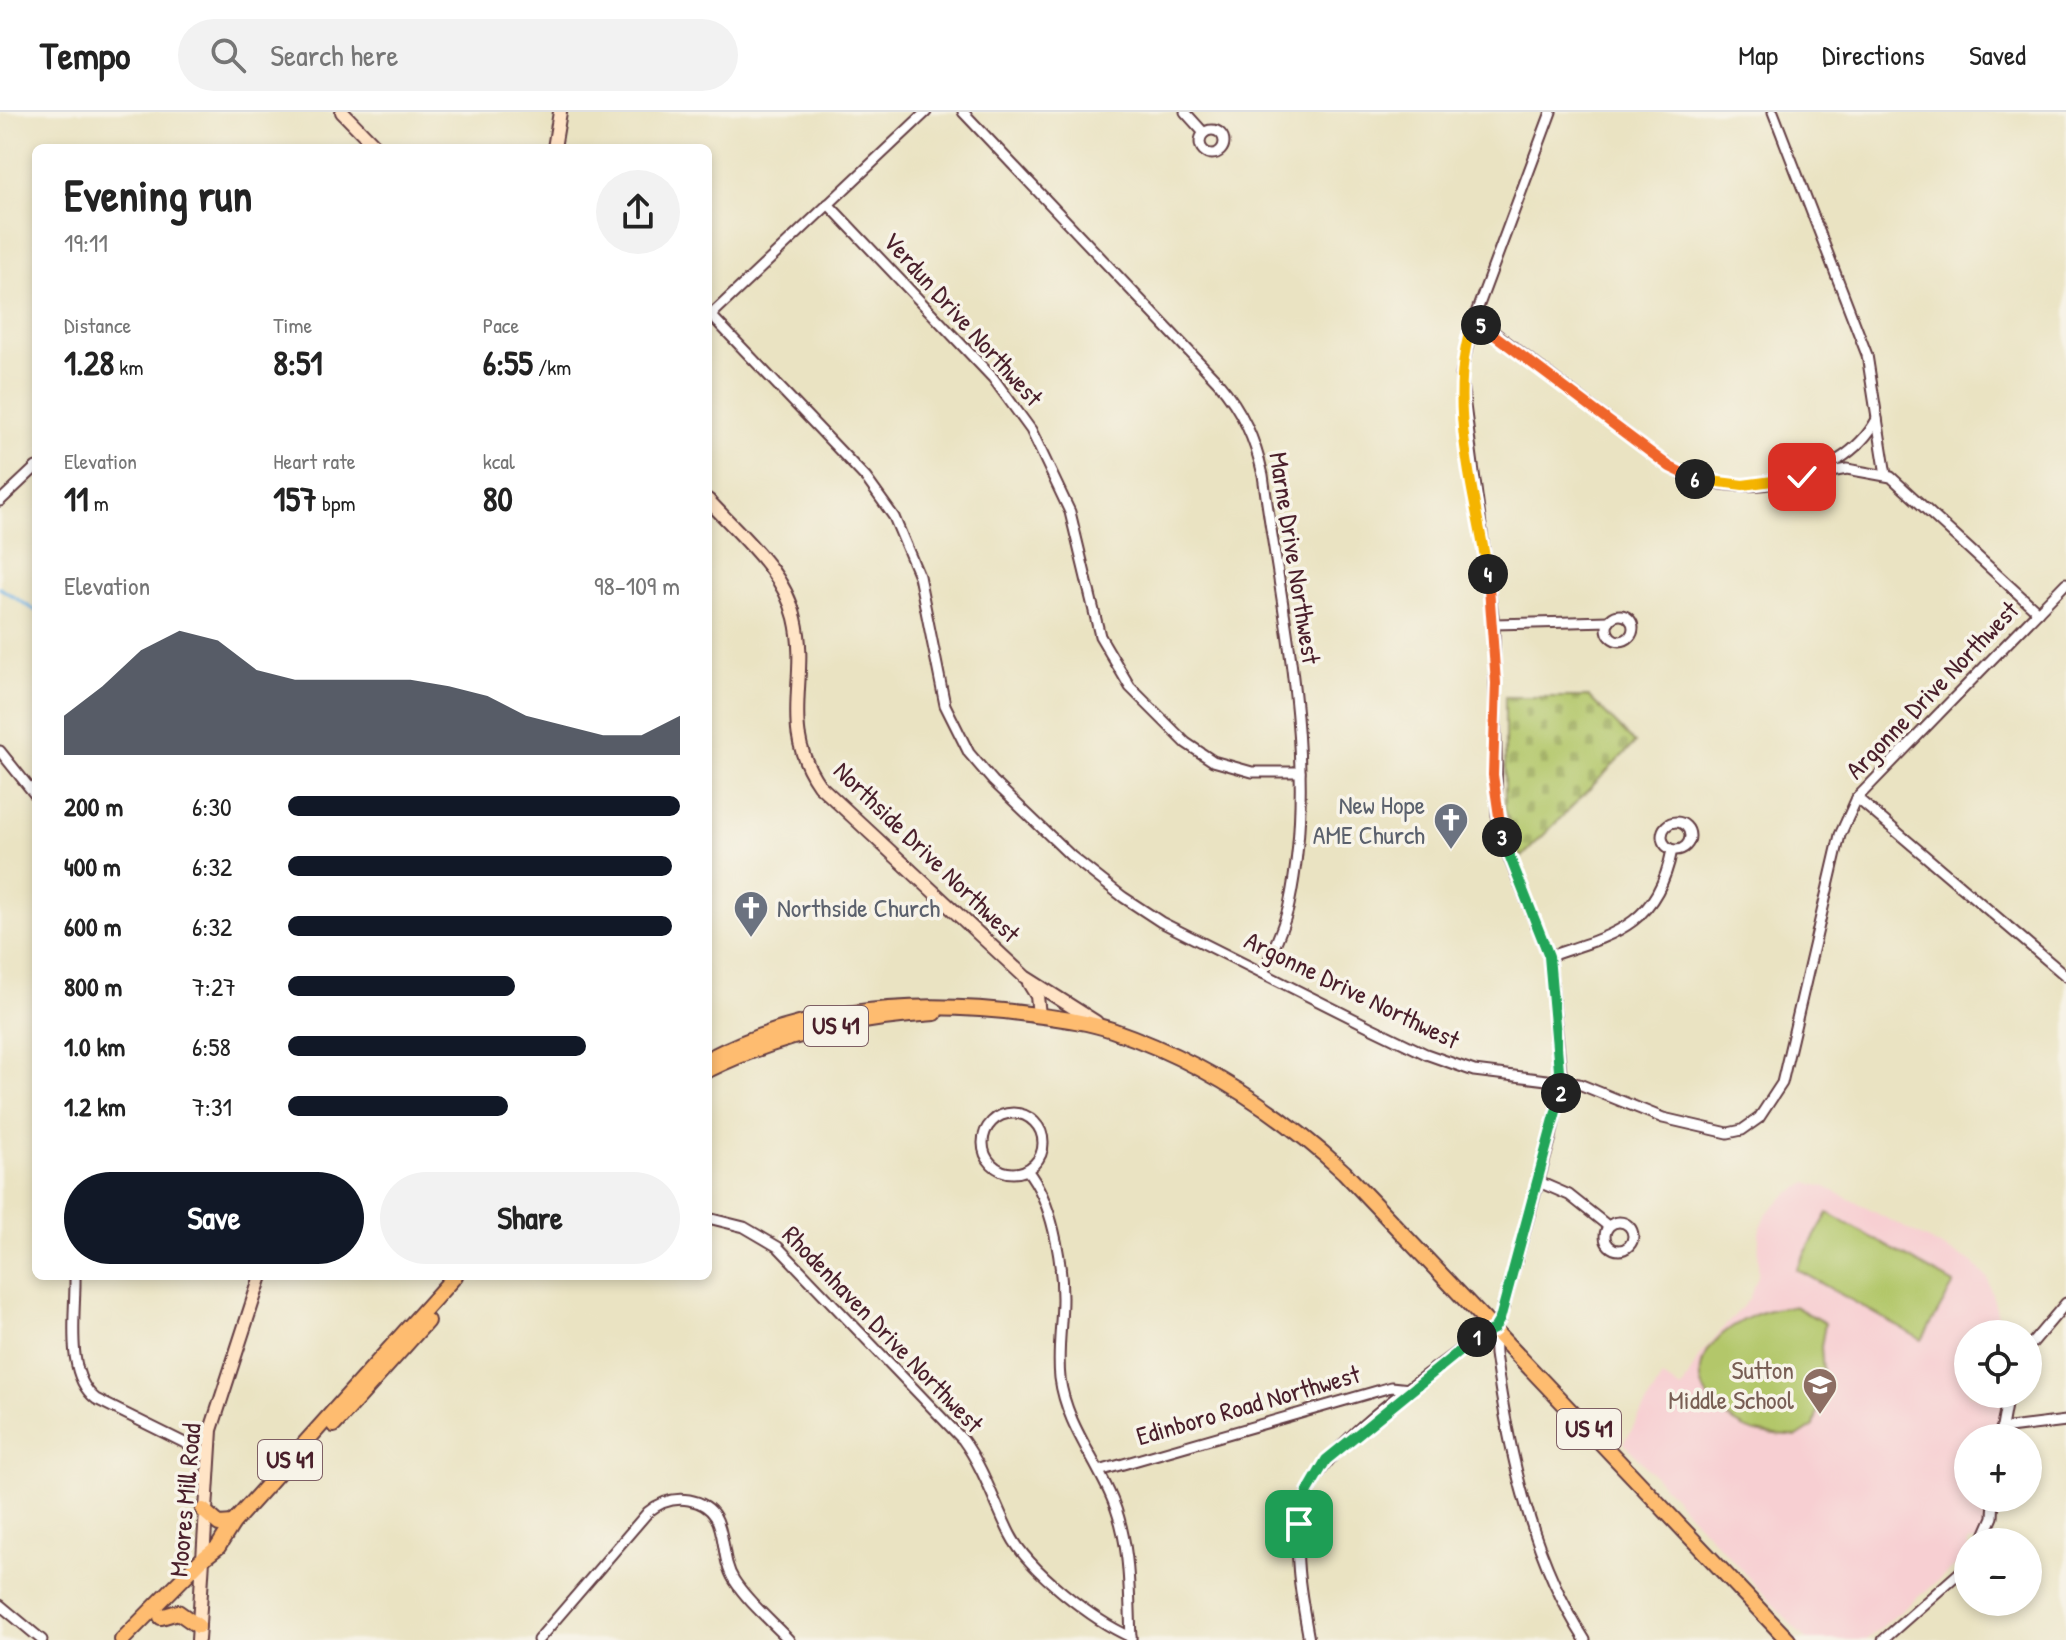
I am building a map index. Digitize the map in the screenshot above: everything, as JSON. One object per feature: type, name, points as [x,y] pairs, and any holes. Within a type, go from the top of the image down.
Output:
[{"type":"main road","name":"US 41","points":[[712,1057],[778,1031],[853,1012],[918,1005],[1043,1016]]},
{"type":"main road","name":"US 41","points":[[712,1068],[745,1053],[819,1030],[971,1008]]},
{"type":"main road","name":"Northside Drive Northwest","points":[[1043,1016],[1109,1029],[1208,1073],[1293,1128],[1344,1172],[1788,1640]]},
{"type":"main road","name":"US 41","points":[[218,1547],[233,1523],[451,1280]]},
{"type":"main road","name":"US 41","points":[[136,1640],[161,1617],[218,1547],[283,1482],[464,1280]]},
{"type":"main road","points":[[203,1510],[219,1524],[233,1523]]},
{"type":"main road","name":"US 41","points":[[122,1640],[200,1568]]},
{"type":"main road","points":[[161,1617],[178,1612],[198,1633]]},
{"type":"street","points":[[342,112],[373,144]]},
{"type":"street","points":[[555,144],[560,112]]},
{"type":"street","points":[[712,312],[926,112]]},
{"type":"street","name":"Marne Drive Northwest","points":[[963,112],[1218,382],[1245,420],[1263,475],[1300,746],[1300,808],[1289,904],[1263,973]]},
{"type":"street","points":[[1185,112],[1204,133]]},
{"type":"street","points":[[1309,1640],[1298,1552],[1299,1524],[1308,1491],[1326,1460],[1410,1389],[1477,1337],[1494,1329],[1500,1319],[1539,1182],[1562,1082],[1549,956],[1505,848],[1497,815],[1494,624],[1461,393],[1463,355],[1473,321],[1551,112]]},
{"type":"street","points":[[1773,112],[1867,355],[1886,475]]},
{"type":"street","name":"Verdun Drive Northwest","points":[[828,204],[993,378],[1031,430],[1070,512],[1100,636],[1130,687],[1186,743],[1213,761],[1252,772],[1300,772]]},
{"type":"street","name":"Argonne Drive Northwest","points":[[712,316],[866,478],[894,517],[919,576],[945,705],[959,737],[980,767],[1071,856],[1161,922],[1448,1063],[1501,1077],[1594,1088],[1663,1118],[1715,1133],[1742,1130],[1759,1118],[1782,1083],[1840,835],[1857,798],[2066,583]]},
{"type":"street","points":[[1473,321],[1495,333],[1683,475],[1743,485],[1847,469],[1886,475],[2038,612]]},
{"type":"street","points":[[1806,477],[1864,438],[1877,419]]},
{"type":"street","points":[[0,501],[32,471]]},
{"type":"street","name":"Northside Drive Northwest","points":[[712,504],[768,566],[792,608],[799,635],[797,738],[811,774],[841,807],[1025,977],[1109,1029]]},
{"type":"street","points":[[1494,624],[1609,621]]},
{"type":"street","points":[[0,751],[32,791]]},
{"type":"street","points":[[1857,798],[2066,976]]},
{"type":"street","points":[[1549,956],[1612,935],[1635,922],[1657,896],[1672,850]]},
{"type":"street","name":"Northside Drive Northwest","points":[[1025,977],[1037,996],[1043,1016]]},
{"type":"street","points":[[1043,989],[1049,1002],[1043,1016]]},
{"type":"street","points":[[1024,1114],[1040,1129],[1042,1151],[1027,1170],[1003,1171],[986,1156],[985,1132],[1000,1116],[1024,1114]]},
{"type":"street","points":[[1027,1170],[1045,1206],[1057,1255],[1062,1300],[1059,1363],[1065,1401],[1115,1504],[1124,1540],[1131,1639]]},
{"type":"street","points":[[1539,1182],[1569,1195],[1608,1226]]},
{"type":"street","name":"Rhodenhaven Drive Northwest","points":[[712,1219],[744,1227],[788,1256],[963,1440],[985,1474],[1011,1535],[1027,1558],[1061,1589],[1131,1639]]},
{"type":"street","points":[[75,1280],[77,1365],[84,1387],[96,1399],[207,1454]]},
{"type":"street","name":"Moores Mill Road","points":[[198,1633],[207,1454],[217,1406],[260,1280]]},
{"type":"street","points":[[2042,1331],[2066,1303]]},
{"type":"street","points":[[1494,1329],[1498,1376],[1528,1511],[1554,1585],[1585,1640]]},
{"type":"street","name":"Edinboro Road Northwest","points":[[1099,1471],[1391,1387],[1410,1389]]},
{"type":"street","points":[[2042,1425],[2066,1421]]},
{"type":"street","points":[[538,1640],[648,1512],[658,1505],[681,1499],[702,1504],[715,1515],[725,1537],[726,1563],[733,1579],[789,1640]]},
{"type":"street","points":[[1883,1640],[1954,1577]]},
{"type":"street","points":[[0,1605],[42,1640]]},
{"type":"shaded area","name":"Sutton Middle School","points":[[1808,1183],[1826,1187],[1973,1263],[1988,1279],[1999,1320],[1954,1320],[1954,1408],[2002,1408],[1998,1424],[1954,1424],[1954,1512],[1989,1512],[1989,1515],[1983,1528],[1954,1528],[1954,1568],[1866,1640],[1806,1640],[1624,1443],[1662,1377],[1682,1389],[1700,1355],[1749,1299],[1758,1276],[1759,1232],[1766,1214],[1787,1194]]},
{"type":"green space","points":[[1505,697],[1589,697],[1635,743],[1521,858],[1505,809]]},
{"type":"green space","points":[[1828,1213],[1954,1284],[1922,1340],[1796,1269]]},
{"type":"green space","points":[[1794,1306],[1825,1323],[1821,1347],[1824,1384],[1814,1426],[1797,1437],[1749,1430],[1717,1408],[1703,1389],[1701,1369],[1708,1350],[1743,1320]]},
{"type":"waterway","points":[[0,588],[32,608]]},
{"type":"place","name":"New Hope AME Church","points":[[1451,851]]},
{"type":"place","name":"Northside Church","points":[[751,939]]},
{"type":"place","name":"Sutton Middle School","points":[[1820,1416]]},
{"type":"route","points":[[1299,1524],[1308,1491],[1326,1460],[1353,1434],[1477,1337],[1494,1329],[1500,1319],[1539,1182],[1562,1090],[1549,956],[1505,848],[1497,815],[1493,775],[1494,624],[1461,393],[1463,355],[1473,321],[1495,333],[1683,475],[1701,481],[1743,485],[1802,477]]}]
